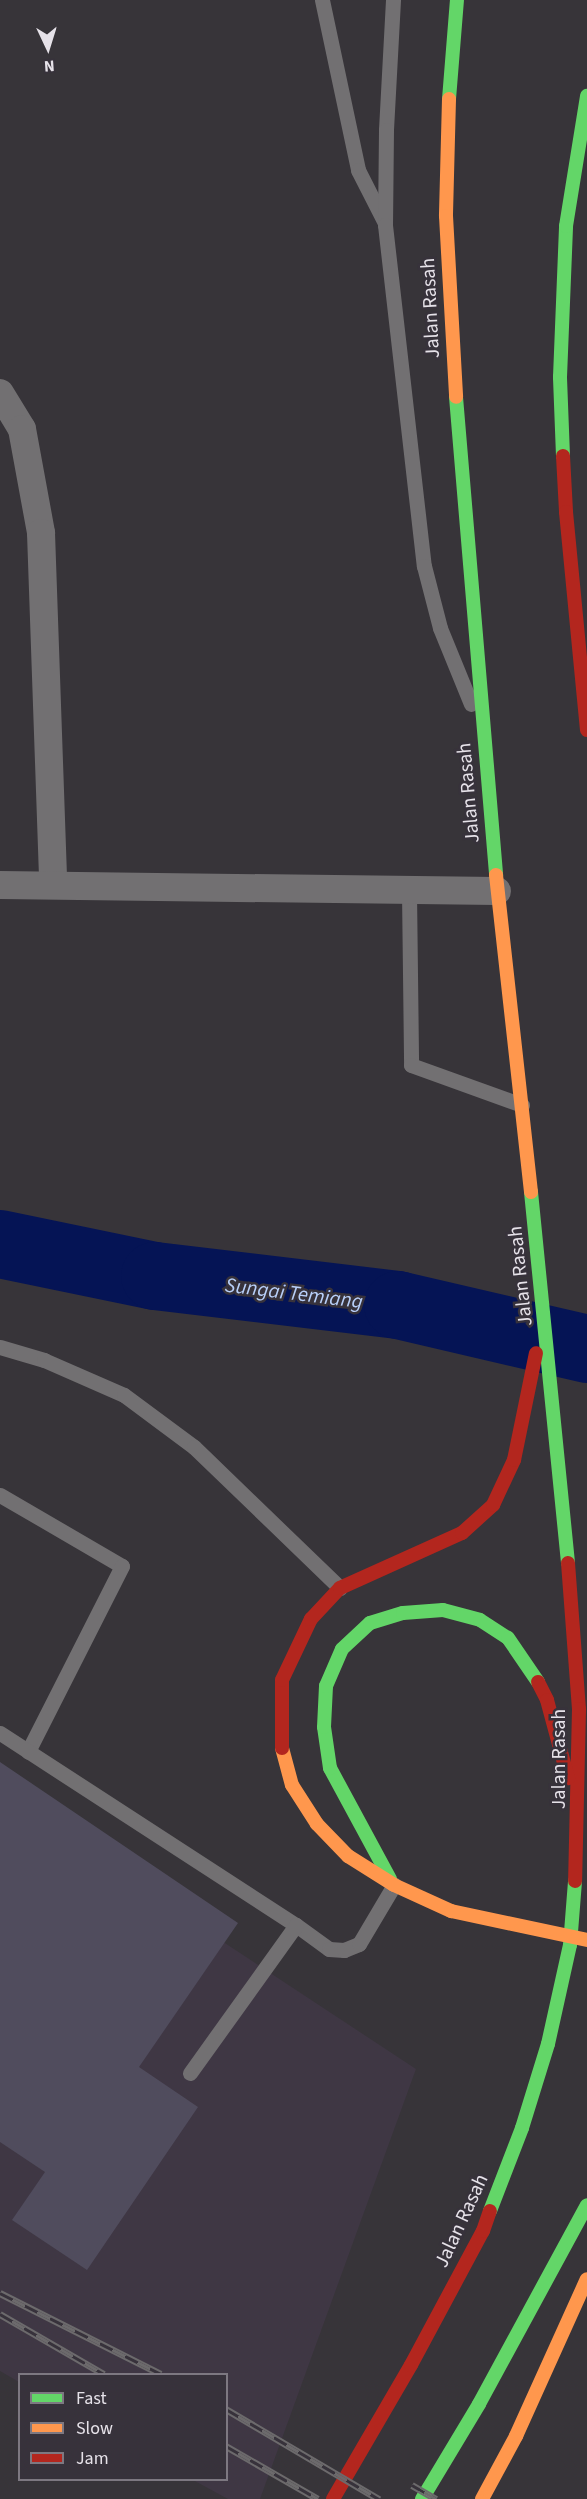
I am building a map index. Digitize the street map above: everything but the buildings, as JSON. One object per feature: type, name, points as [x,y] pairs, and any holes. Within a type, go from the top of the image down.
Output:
[{"type":"highway","name":"Jalan Rasah","points":[[333,2499],[411,2364],[487,2221],[522,2128],[548,2044],[570,1945],[578,1858],[579,1709],[573,1614],[544,1307],[497,891],[456,385],[446,216],[447,119],[458,0]]},
{"type":"highway","points":[[587,96],[566,226],[560,377],[566,512],[587,730]]},
{"type":"highway","points":[[544,1307],[514,1460],[493,1504],[462,1533],[340,1588],[311,1619],[282,1680],[280,1741],[292,1785],[317,1824],[348,1856],[394,1885],[451,1911],[587,1940]]},
{"type":"highway","points":[[394,1885],[330,1768],[324,1727],[326,1686],[342,1649],[370,1623],[403,1613],[443,1610],[480,1620],[508,1638],[532,1671],[547,1701],[578,1817]]},
{"type":"highway","points":[[422,2499],[480,2404],[587,2205]]},
{"type":"highway","points":[[482,2499],[516,2436],[587,2278]]},
{"type":"street","points":[[0,393],[22,429],[41,533],[53,885]]},
{"type":"street","points":[[0,885],[409,892],[497,891]]},
{"type":"lane","points":[[322,0],[358,170],[385,225]]},
{"type":"lane","points":[[393,0],[386,130],[385,225],[424,566],[440,628],[484,734]]},
{"type":"lane","points":[[409,892],[411,1065],[522,1105]]},
{"type":"lane","points":[[0,1347],[44,1360],[124,1395],[194,1447],[340,1588]]},
{"type":"lane","points":[[0,1495],[123,1566],[28,1751]]},
{"type":"lane","points":[[0,1733],[296,1925],[329,1949],[344,1950],[359,1944],[394,1885]]},
{"type":"lane","points":[[190,2073],[296,1925]]},
{"type":"shaded area","points":[[0,1795],[416,2069],[260,2499],[228,2499],[195,2481],[228,2481],[228,2373],[18,2373],[18,2381],[0,2371]]},
{"type":"waterway","name":"Sungai Temiang","points":[[0,1244],[155,1276],[398,1305],[587,1349]]},
{"type":"railway","points":[[0,2293],[159,2373]]},
{"type":"railway","points":[[0,2314],[102,2373]]},
{"type":"railway","points":[[228,2410],[379,2499]]},
{"type":"railway","points":[[228,2447],[318,2499]]},
{"type":"railway","points":[[412,2485],[436,2499]]},
{"type":"traffic: fast","points":[[449,99],[457,0]]},
{"type":"traffic: fast","points":[[563,456],[560,377],[566,226],[587,96]]},
{"type":"traffic: fast","points":[[456,397],[496,875]]},
{"type":"traffic: fast","points":[[531,1192],[568,1563]]},
{"type":"traffic: fast","points":[[390,1879],[330,1768],[324,1727],[326,1686],[342,1649],[370,1623],[403,1613],[443,1610],[480,1620],[508,1638],[538,1682]]},
{"type":"traffic: fast","points":[[490,2211],[522,2128],[548,2044],[570,1945],[575,1881]]},
{"type":"traffic: fast","points":[[422,2499],[479,2404],[587,2205]]},
{"type":"traffic: slow","points":[[449,99],[446,216],[456,397]]},
{"type":"traffic: slow","points":[[496,875],[531,1192]]},
{"type":"traffic: slow","points":[[282,1748],[292,1785],[317,1824],[348,1856],[394,1885],[451,1911],[587,1940]]},
{"type":"traffic: slow","points":[[482,2499],[516,2436],[587,2279]]},
{"type":"traffic: jam","points":[[563,456],[566,512],[587,730]]},
{"type":"traffic: jam","points":[[282,1748],[282,1680],[311,1619],[340,1588],[462,1533],[493,1505],[514,1460],[536,1353]]},
{"type":"traffic: jam","points":[[568,1563],[579,1709],[575,1881]]},
{"type":"traffic: jam","points":[[538,1682],[547,1700],[568,1778]]},
{"type":"traffic: jam","points":[[333,2499],[411,2365],[483,2231],[490,2211]]}]
